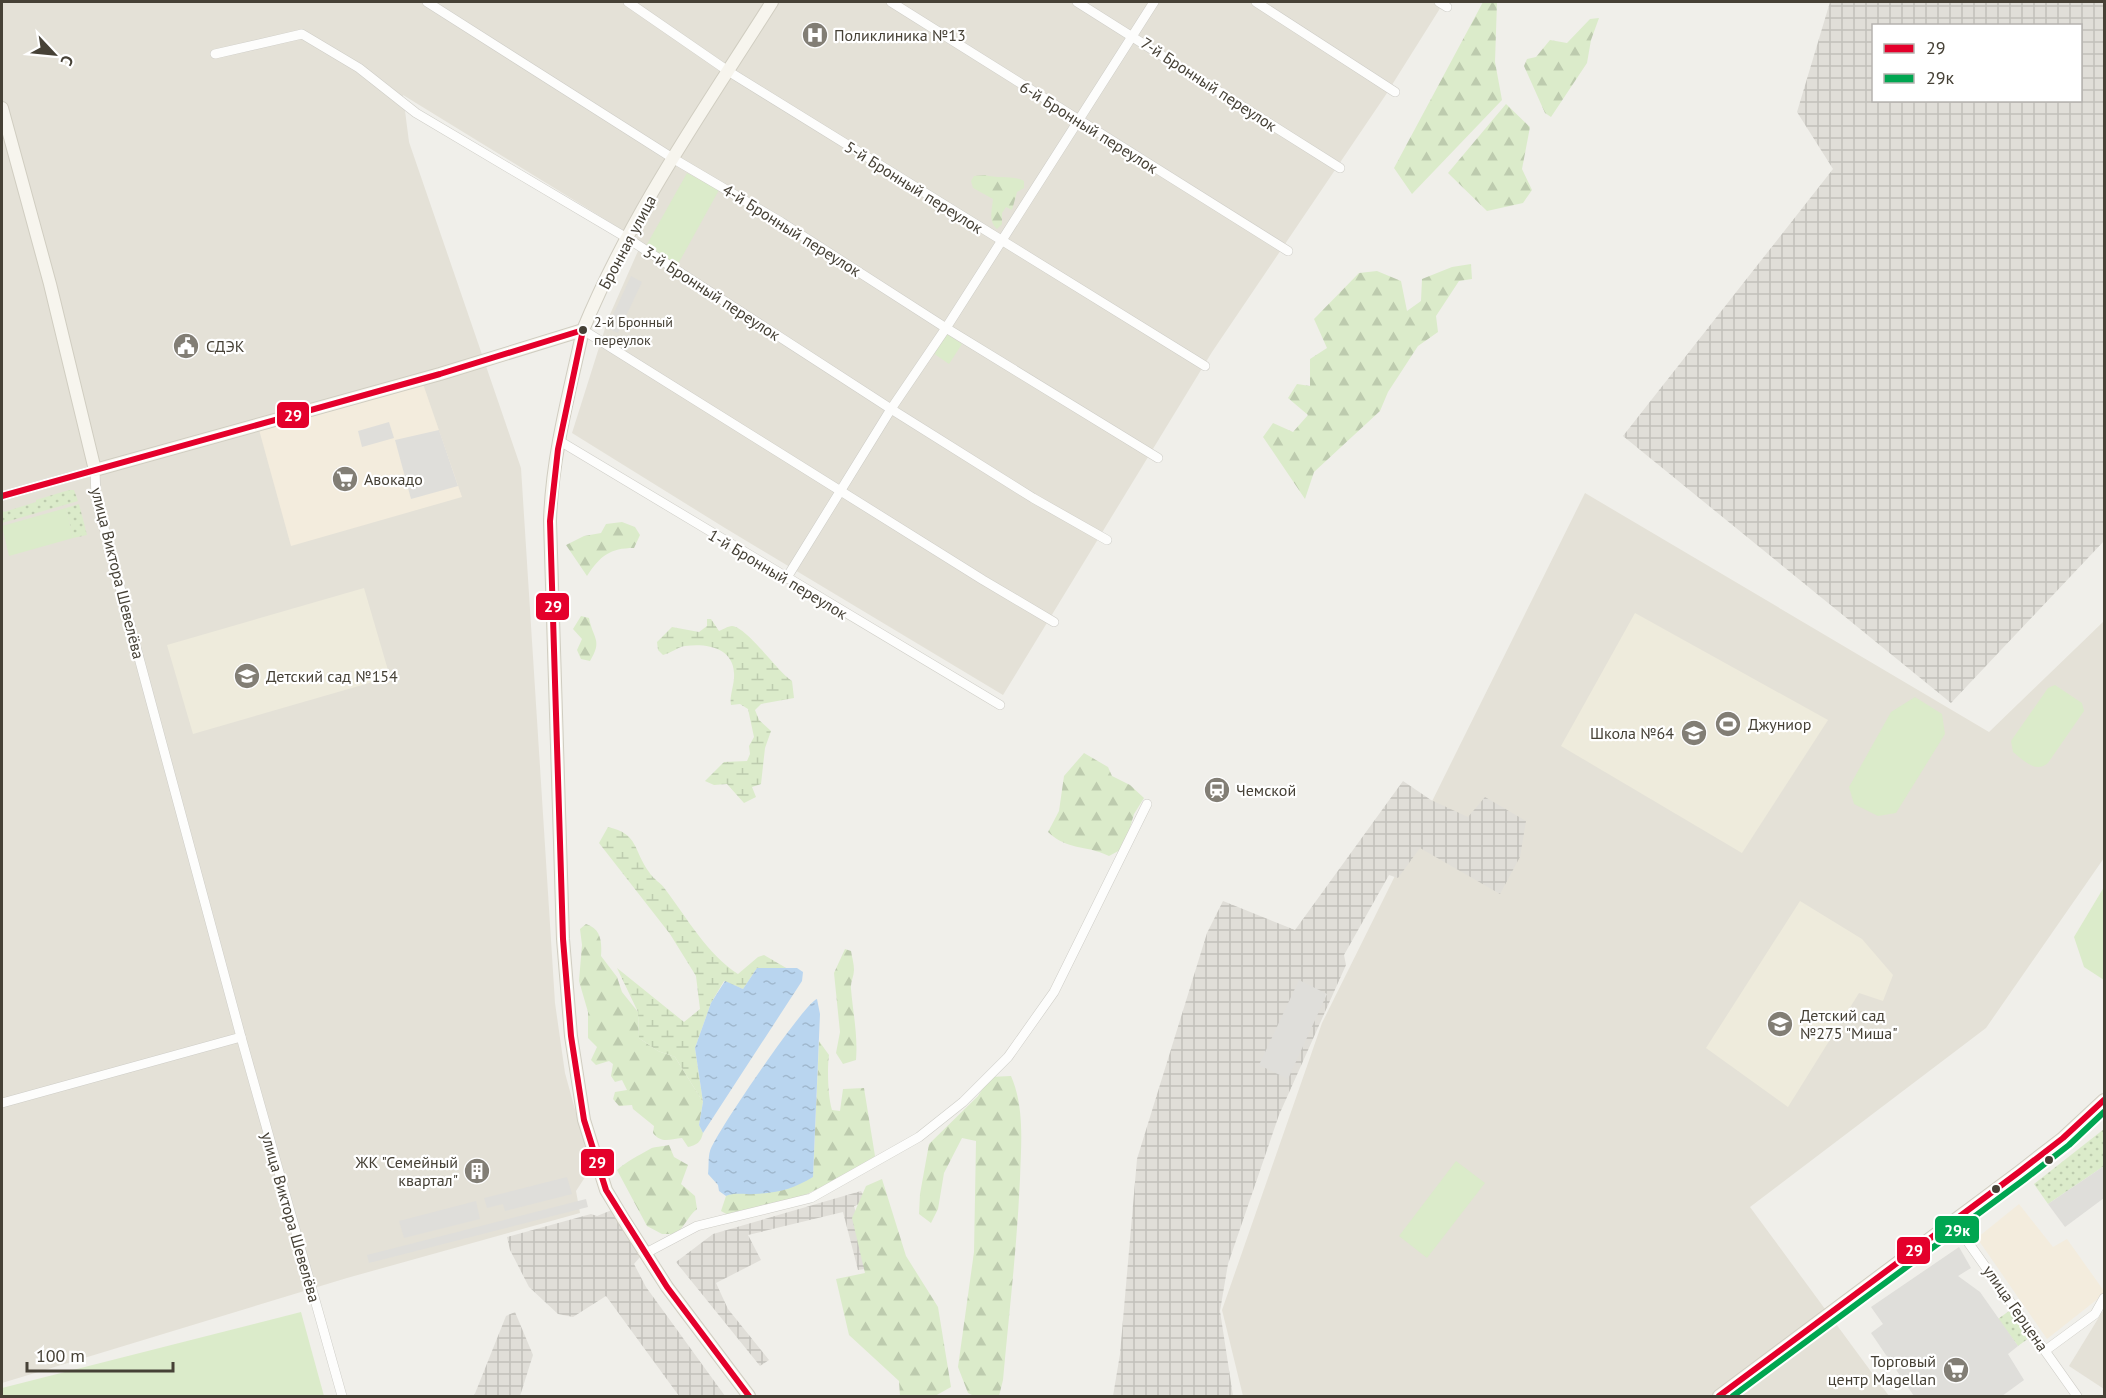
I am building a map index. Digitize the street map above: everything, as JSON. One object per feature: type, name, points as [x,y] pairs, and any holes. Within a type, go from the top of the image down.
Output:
[{"type":"street","name":"4-й Бронный переулок","points":[[427,2],[568,89],[674,159],[781,222],[946,328],[1158,458]]},
{"type":"street","name":"5-й Бронный переулок","points":[[628,2],[728,71],[1205,366]]},
{"type":"street","name":"Бронная улица","points":[[749,1396],[667,1287],[606,1190],[584,1120],[571,1036],[562,918],[550,521],[551,480],[583,330],[627,238],[772,2]]},
{"type":"street","name":"6-й Бронный переулок","points":[[891,2],[1288,251]]},
{"type":"street","name":"7-й Бронный переулок","points":[[1077,2],[1133,35],[1340,168]]},
{"type":"street","points":[[786,579],[891,409],[946,328],[1154,2]]},
{"type":"street","points":[[1256,2],[1395,92]]},
{"type":"street","points":[[1439,2],[1448,7]]},
{"type":"street","name":"3-й Бронный переулок","points":[[215,54],[302,34],[359,68],[416,113],[627,238],[891,409],[1034,498],[1107,540]]},
{"type":"street","name":"улица Виктора Шевелёва","points":[[2,108],[50,284],[95,470],[96,498],[241,1037],[342,1396]]},
{"type":"street","points":[[2,496],[440,374],[583,330],[1054,622]]},
{"type":"street","name":"1-й Бронный переулок","points":[[558,440],[786,579],[1000,705]]},
{"type":"street","points":[[646,1253],[697,1226],[811,1198],[919,1137],[963,1102],[1008,1057],[1054,992],[1147,804]]},
{"type":"street","points":[[2,1103],[241,1037]]},
{"type":"street","points":[[1719,1396],[2063,1138],[2104,1100]]},
{"type":"street","name":"улица Герцена","points":[[1953,1221],[2078,1396]]},
{"type":"street","points":[[2046,1350],[2095,1314],[2104,1298]]},
{"type":"shaded area","points":[[2,2],[1444,2],[1385,96],[1212,352],[1003,695],[572,433],[608,319],[642,242],[403,95],[409,142],[521,468],[555,1003],[565,1073],[591,1168],[576,1191],[580,1213],[347,1278],[2,1383]]},
{"type":"shaded area","points":[[1830,2],[2104,2],[2104,541],[1951,703],[1623,436],[1833,169],[1797,112]]},
{"type":"shaded area","points":[[631,276],[642,282],[618,333],[607,328]]},
{"type":"shaded area","points":[[421,378],[462,497],[291,546],[258,426]]},
{"type":"shaded area","points":[[389,422],[394,438],[362,447],[358,431]]},
{"type":"shaded area","points":[[439,430],[458,486],[411,499],[395,440]]},
{"type":"shaded area","points":[[1585,493],[1989,732],[2104,621],[2104,858],[1986,1028],[1750,1207],[1889,1396],[1243,1396],[1222,1310],[1322,1023]]},
{"type":"shaded area","points":[[364,588],[390,677],[193,734],[167,645]]},
{"type":"shaded area","name":"Школа №64","points":[[1635,613],[1828,720],[1742,853],[1561,746]]},
{"type":"shaded area","points":[[1403,781],[1431,800],[1468,817],[1485,797],[1526,821],[1520,857],[1500,894],[1420,848],[1398,878],[1389,875],[1344,955],[1346,965],[1279,1115],[1228,1264],[1220,1311],[1233,1396],[1113,1396],[1120,1354],[1137,1159],[1207,933],[1223,901],[1295,930]]},
{"type":"shaded area","name":"Детский сад №275 \"Миша\"","points":[[1800,901],[1862,939],[1893,975],[1883,1001],[1859,993],[1788,1107],[1706,1048]]},
{"type":"shaded area","points":[[1299,980],[1327,994],[1288,1079],[1259,1065]]},
{"type":"shaded area","points":[[2104,1166],[2104,1198],[2065,1227],[2048,1204]]},
{"type":"shaded area","points":[[567,1177],[572,1194],[505,1211],[503,1204],[487,1208],[484,1198]]},
{"type":"shaded area","points":[[861,1191],[867,1201],[854,1206],[871,1268],[858,1270],[843,1212],[748,1235],[761,1260],[716,1283],[728,1309],[769,1360],[760,1366],[676,1262],[713,1234]]},
{"type":"shaded area","points":[[586,1199],[588,1207],[369,1263],[367,1255]]},
{"type":"shaded area","points":[[476,1201],[480,1219],[404,1238],[399,1221]]},
{"type":"shaded area","points":[[2019,1204],[2053,1247],[2067,1239],[2104,1291],[2104,1294],[2047,1339],[1977,1238]]},
{"type":"shaded area","points":[[612,1210],[640,1257],[634,1264],[646,1287],[725,1396],[679,1396],[606,1296],[573,1317],[558,1314],[529,1287],[510,1250],[507,1237],[591,1214],[597,1216]]},
{"type":"shaded area","points":[[1959,1247],[1971,1268],[1958,1276],[1980,1292],[2018,1346],[2008,1354],[2024,1380],[2002,1396],[1914,1396],[1871,1333],[1883,1324],[1871,1307]]},
{"type":"shaded area","points":[[2104,1309],[2104,1389],[2069,1366]]},
{"type":"shaded area","points":[[515,1312],[533,1355],[520,1396],[474,1396],[506,1316]]},
{"type":"green space","points":[[1483,2],[1497,2],[1495,62],[1502,100],[1412,194],[1394,168]]},
{"type":"green space","points":[[1599,18],[1591,40],[1587,63],[1551,117],[1545,113],[1524,66],[1527,59],[1536,57],[1550,40],[1567,43],[1590,19]]},
{"type":"green space","points":[[1506,104],[1530,127],[1522,169],[1532,190],[1523,203],[1487,211],[1448,173]]},
{"type":"green space","points":[[687,173],[719,190],[677,266],[646,246]]},
{"type":"green space","points":[[985,175],[1024,181],[1024,188],[1017,192],[1012,210],[1006,207],[1002,213],[1002,224],[997,229],[992,219],[993,199],[973,188],[971,181],[974,176]]},
{"type":"green space","points":[[1471,264],[1472,279],[1459,281],[1436,316],[1438,332],[1418,346],[1388,392],[1380,411],[1314,472],[1305,499],[1263,437],[1273,423],[1293,432],[1308,415],[1288,398],[1297,384],[1310,386],[1310,359],[1327,348],[1314,319],[1359,273],[1377,271],[1401,281],[1407,311],[1421,301],[1422,279],[1452,267]]},
{"type":"green space","points":[[946,333],[962,344],[949,364],[933,353]]},
{"type":"green space","points":[[74,490],[78,501],[2,523],[2,509],[4,512]]},
{"type":"green space","points":[[79,504],[87,535],[73,538],[66,508]]},
{"type":"green space","points":[[66,508],[73,538],[9,556],[2,526]]},
{"type":"green space","points":[[622,522],[635,527],[640,535],[634,548],[606,554],[587,576],[566,545],[584,536],[601,533],[606,524]]},
{"type":"green space","points":[[581,616],[589,618],[596,640],[596,648],[590,661],[581,659],[577,650],[582,639],[573,629]]},
{"type":"green space","points":[[707,619],[711,619],[719,631],[730,626],[738,628],[754,641],[792,681],[794,698],[761,704],[755,710],[759,720],[771,731],[765,748],[761,784],[752,787],[756,797],[744,803],[727,784],[714,785],[705,781],[724,762],[747,761],[750,754],[749,746],[754,737],[748,709],[740,704],[731,705],[733,665],[724,653],[702,645],[682,647],[663,655],[658,650],[657,642],[672,627],[699,632],[707,626]]},
{"type":"green space","points":[[2055,685],[2082,703],[2084,711],[2048,763],[2039,767],[2034,766],[2013,752],[2011,741],[2048,688]]},
{"type":"green space","points":[[1915,697],[1942,714],[1945,734],[1896,813],[1878,816],[1854,804],[1849,787],[1891,712]]},
{"type":"green space","points":[[1084,753],[1108,767],[1112,776],[1130,785],[1144,798],[1134,814],[1124,848],[1109,856],[1069,845],[1048,832],[1059,811],[1064,776]]},
{"type":"green space","points":[[608,827],[618,830],[630,839],[651,874],[717,957],[727,966],[738,974],[758,957],[764,955],[788,969],[757,968],[743,989],[724,981],[711,1003],[695,1048],[703,1102],[675,1057],[658,1051],[639,1038],[638,1012],[617,968],[684,1022],[700,1009],[696,976],[670,934],[599,843]]},
{"type":"green space","points":[[2104,887],[2104,980],[2084,967],[2074,937]]},
{"type":"green space","points":[[586,924],[598,932],[601,941],[601,956],[617,977],[622,992],[638,1012],[639,1038],[658,1051],[675,1057],[703,1102],[699,1125],[703,1133],[700,1141],[694,1145],[688,1147],[682,1138],[660,1139],[653,1133],[654,1126],[633,1109],[632,1105],[619,1106],[613,1099],[615,1092],[627,1090],[622,1080],[615,1082],[611,1076],[613,1064],[609,1061],[596,1065],[591,1060],[597,1047],[588,1038],[588,1012],[579,981],[582,945],[580,929]]},
{"type":"green space","points":[[845,949],[851,951],[854,965],[851,987],[856,1033],[856,1060],[843,1064],[836,1053],[840,1032],[834,973]]},
{"type":"green space","points":[[819,1041],[829,1055],[828,1083],[832,1110],[840,1111],[843,1089],[864,1088],[875,1156],[872,1162],[799,1198],[730,1216],[721,1211],[726,1196],[735,1192],[752,1194],[813,1177]]},
{"type":"green space","points":[[1011,1076],[1020,1114],[1021,1153],[1017,1230],[1003,1380],[999,1396],[974,1396],[968,1393],[958,1367],[974,1252],[976,1141],[962,1138],[944,1173],[938,1209],[931,1223],[919,1214],[920,1194],[929,1144],[978,1096],[990,1077]]},
{"type":"green space","points":[[2104,1129],[2104,1166],[2048,1204],[2034,1184]]},
{"type":"green space","points":[[669,1145],[674,1157],[688,1165],[681,1184],[695,1196],[697,1209],[676,1234],[662,1234],[647,1226],[617,1170],[652,1148]]},
{"type":"green space","points":[[1456,1161],[1485,1183],[1427,1258],[1399,1236]]},
{"type":"green space","points":[[882,1179],[906,1256],[938,1307],[951,1387],[935,1396],[900,1396],[899,1381],[849,1335],[836,1279],[865,1273],[852,1218],[866,1186]]},
{"type":"green space","points":[[2009,1311],[2029,1338],[2018,1346],[1998,1319]]},
{"type":"green space","points":[[301,1312],[324,1396],[2,1396],[2,1388]]},
{"type":"water","points":[[757,968],[797,968],[803,972],[802,981],[703,1133],[699,1125],[703,1102],[695,1048],[711,1003],[725,981],[743,989]]},
{"type":"water","points":[[817,999],[820,1014],[813,1177],[799,1185],[778,1191],[726,1196],[719,1191],[718,1185],[708,1174],[710,1151],[727,1120],[761,1070],[796,1022]]},
{"type":"transit line","name":"29","points":[[583,330],[558,449],[550,521],[563,939],[571,1036],[584,1120],[606,1190],[667,1287],[749,1396]]},
{"type":"transit line","name":"29","points":[[2,496],[440,374],[583,330]]},
{"type":"transit line","name":"29","points":[[1719,1396],[2019,1172],[2063,1138],[2104,1100]]},
{"type":"transit line","name":"29к","points":[[1733,1396],[2025,1179],[2069,1145],[2104,1112]]},
{"type":"place","name":"Поликлиника №13","points":[[815,35]]},
{"type":"place","name":"2-й Бронный переулок","points":[[583,330]]},
{"type":"place","name":"СДЭК","points":[[186,346]]},
{"type":"place","name":"Авокадо","points":[[345,479]]},
{"type":"place","name":"Детский сад №154","points":[[247,676]]},
{"type":"place","name":"Джуниор","points":[[1728,724]]},
{"type":"place","name":"Школа №64","points":[[1694,733]]},
{"type":"place","name":"Чемской","points":[[1217,790]]},
{"type":"place","name":"Детский сад №275 \"Миша\"","points":[[1780,1024]]},
{"type":"place","name":"ЖК \"Семейный квартал\"","points":[[477,1171]]},
{"type":"place","name":"Торговый центр Magellan","points":[[1956,1370]]}]
